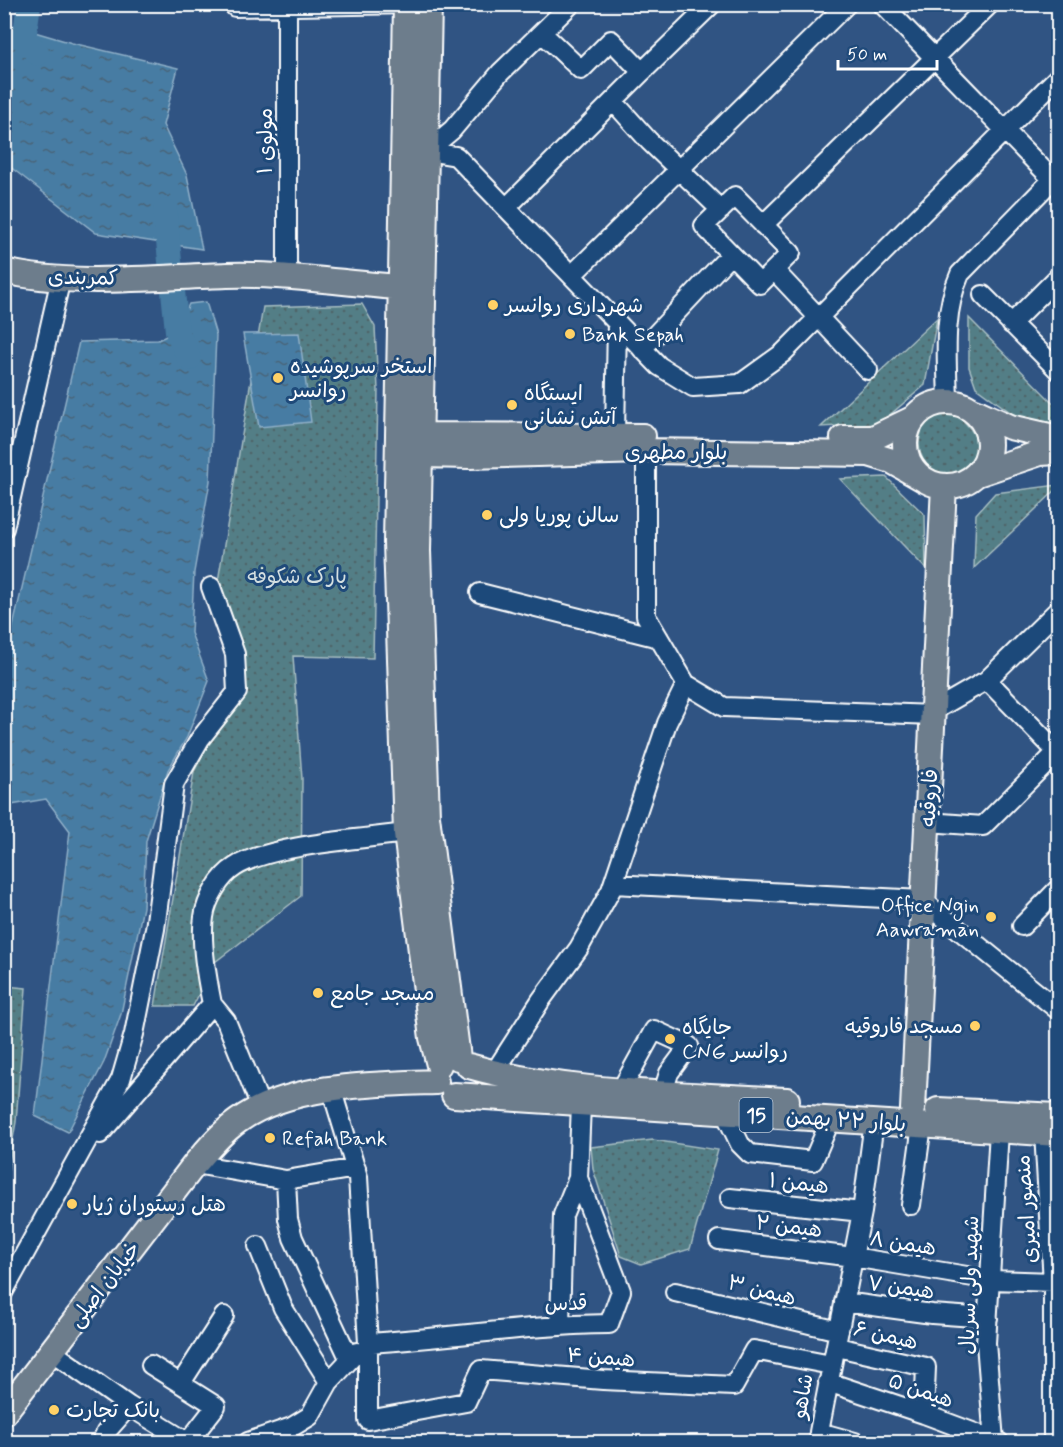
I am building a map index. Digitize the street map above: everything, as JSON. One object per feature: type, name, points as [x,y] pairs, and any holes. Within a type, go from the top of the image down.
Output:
[{"type":"main road","points":[[414,5],[427,151],[418,551],[409,599],[451,1073]]},
{"type":"main road","points":[[414,5],[399,287],[409,599],[406,832],[432,1038],[451,1073]]},
{"type":"main road","name":"کمربندی","points":[[4,271],[61,278],[214,276],[287,278],[357,281],[425,288]]},
{"type":"main road","points":[[1059,438],[1010,427],[962,404],[948,401],[929,406],[914,418],[906,434],[905,452],[912,468],[934,483],[962,484],[977,474],[1040,453],[1059,452]]},
{"type":"main road","points":[[975,411],[987,429],[990,449],[985,463],[977,474]]},
{"type":"main road","name":"بلوار مطهری","points":[[422,445],[615,435],[873,438],[914,418]]},
{"type":"main road","name":"بلوار مطهری","points":[[422,445],[469,456],[646,451],[869,454],[892,461],[934,483]]},
{"type":"main road","name":"فاروقیه","points":[[918,1117],[922,900],[934,712],[934,483]]},
{"type":"main road","name":"بلوار ۲۲ بهمن","points":[[451,1073],[494,1073],[520,1079],[621,1090],[1054,1127]]},
{"type":"main road","name":"بلوار ۲۲ بهمن","points":[[451,1073],[581,1104],[874,1122],[918,1117],[999,1131],[1054,1127]]},
{"type":"main road","name":"خیابان اصلی","points":[[4,1413],[195,1164],[215,1140],[237,1121],[261,1107],[295,1096],[451,1073]]},
{"type":"street","points":[[427,151],[452,130],[500,73],[571,4]]},
{"type":"street","points":[[508,206],[612,100],[712,4]]},
{"type":"street","points":[[572,275],[848,4]]},
{"type":"street","points":[[882,4],[1004,130],[1057,180],[960,274],[951,295],[948,317],[948,401]]},
{"type":"street","points":[[763,225],[990,4]]},
{"type":"street","points":[[235,7],[414,5]]},
{"type":"street","name":"مولوی ۱","points":[[287,6],[287,278]]},
{"type":"street","points":[[542,33],[581,70],[611,40],[642,72]]},
{"type":"street","points":[[427,151],[456,156],[508,206],[659,366],[693,387],[740,384],[783,353],[1059,77]]},
{"type":"street","points":[[612,100],[678,170],[721,210]]},
{"type":"street","points":[[735,196],[763,225],[791,253],[760,284],[704,226],[735,196]]},
{"type":"street","points":[[642,349],[731,254]]},
{"type":"street","points":[[774,270],[868,370]]},
{"type":"street","points":[[4,528],[61,278]]},
{"type":"street","points":[[1011,324],[1059,278]]},
{"type":"street","points":[[983,296],[1059,370]]},
{"type":"street","points":[[615,435],[617,322]]},
{"type":"street","points":[[646,451],[646,616],[686,684],[724,707],[934,712],[987,680],[1059,610]]},
{"type":"street","points":[[4,1291],[121,1079],[134,1035],[154,929],[174,784],[200,740],[237,692],[236,654],[211,587]]},
{"type":"street","points":[[480,593],[658,638]]},
{"type":"street","points":[[928,822],[983,826],[1058,752],[987,680]]},
{"type":"street","points":[[494,1073],[541,1000],[579,948],[613,884],[667,723],[686,684]]},
{"type":"street","points":[[261,1107],[226,1022],[212,1004],[207,975],[204,916],[215,888],[234,867],[259,857],[295,848],[406,832]]},
{"type":"street","points":[[613,884],[922,900],[1059,1010]]},
{"type":"street","points":[[1022,926],[1059,889]]},
{"type":"street","points":[[76,1163],[212,1004]]},
{"type":"street","points":[[621,1090],[654,1030],[690,1046],[669,1073],[663,1092]]},
{"type":"street","points":[[248,1443],[292,1427],[310,1416],[329,1382],[349,1358],[368,1343],[358,1178],[332,1091]]},
{"type":"street","name":"قدس","points":[[368,1343],[445,1338],[560,1325],[609,1324],[621,1291],[578,1178],[581,1104]]},
{"type":"street","points":[[725,1113],[740,1144],[750,1154],[813,1161],[831,1119]]},
{"type":"street","points":[[910,1205],[918,1117]]},
{"type":"street","points":[[829,1374],[838,1339],[862,1212],[874,1122]]},
{"type":"street","name":"منصور امیری","points":[[1053,1443],[1054,1127]]},
{"type":"street","name":"شهید ولی سریال","points":[[996,1442],[986,1343],[999,1131]]},
{"type":"street","points":[[195,1164],[286,1180],[356,1168]]},
{"type":"street","points":[[560,1325],[563,1215],[578,1178]]},
{"type":"street","points":[[286,1180],[288,1219],[293,1238],[349,1358]]},
{"type":"street","name":"هیمن ۱","points":[[730,1198],[862,1212]]},
{"type":"street","name":"هیمن ۲","points":[[719,1240],[853,1257]]},
{"type":"street","points":[[258,1246],[283,1308],[329,1382]]},
{"type":"street","name":"هیمن ۸","points":[[853,1257],[991,1280],[1053,1282]]},
{"type":"street","name":"هیمن ۳","points":[[675,1292],[838,1339]]},
{"type":"street","name":"هیمن ۷","points":[[844,1302],[932,1314],[988,1318]]},
{"type":"street","points":[[181,1383],[224,1316]]},
{"type":"street","name":"هیمن ۶","points":[[838,1339],[926,1367],[924,1413]]},
{"type":"street","name":"هیمن ۴","points":[[368,1343],[368,1420],[466,1402],[480,1370],[603,1380],[734,1386],[754,1350],[829,1374]]},
{"type":"street","points":[[51,1351],[129,1406],[188,1443],[216,1406],[151,1365]]},
{"type":"street","name":"هیمن ۵","points":[[829,1374],[996,1442]]},
{"type":"street","name":"شاهو","points":[[829,1374],[819,1432],[855,1443]]},
{"type":"street","points":[[102,1443],[106,1432],[129,1406]]},
{"type":"green space","name":"پارک شکوفه","points":[[362,304],[375,327],[378,390],[373,658],[293,656],[302,779],[301,896],[215,962],[193,1006],[155,1006],[194,772],[245,669],[215,600],[263,307]]},
{"type":"green space","points":[[937,318],[925,385],[879,424],[821,427]]},
{"type":"green space","points":[[969,318],[1058,408],[1058,424],[1040,425],[1017,417],[976,387],[969,367]]},
{"type":"green space","points":[[935,414],[955,414],[966,423],[976,438],[979,458],[963,473],[937,475],[929,468],[920,453],[920,437],[923,429]]},
{"type":"green space","points":[[886,477],[925,515],[926,569],[840,479]]},
{"type":"green space","points":[[1058,485],[1058,488],[974,568],[976,514],[995,493]]},
{"type":"green space","points":[[5,986],[26,988],[16,1122],[5,1184]]},
{"type":"green space","points":[[653,1140],[718,1150],[690,1249],[641,1264],[621,1256],[593,1169],[591,1147]]},
{"type":"water","points":[[4,23],[72,43],[178,68],[163,125],[187,175],[202,249],[96,233],[5,163]]},
{"type":"water","points":[[206,302],[216,335],[210,481],[194,572],[191,633],[209,681],[187,737],[168,770],[146,841],[143,907],[121,1014],[104,1062],[68,1132],[35,1116],[70,831],[46,799],[5,806],[5,661],[79,342],[158,340],[177,331],[189,304]]},
{"type":"water","name":"استخر سرپوشیده روانسر","points":[[299,333],[311,422],[259,427],[243,334]]},
{"type":"waterway","points":[[29,4],[24,39],[38,54]]},
{"type":"waterway","points":[[165,211],[177,331],[189,359]]},
{"type":"place","name":"شهرداری روانسر","points":[[493,305]]},
{"type":"place","name":"Bank Sepah","points":[[570,334]]},
{"type":"place","name":"استخر سرپوشیده روانسر","points":[[278,378]]},
{"type":"place","name":"ایستگاه آتش نشانی","points":[[512,405]]},
{"type":"place","name":"سالن پوریا ولی","points":[[487,515]]},
{"type":"place","name":"Office Ngin Aawraman","points":[[991,917]]},
{"type":"place","name":"مسجد جامع","points":[[318,993]]},
{"type":"place","name":"مسجد فاروقیه","points":[[975,1026]]},
{"type":"place","name":"جایگاه CNG روانسر","points":[[670,1039]]},
{"type":"place","name":"Refah Bank","points":[[270,1138]]},
{"type":"place","name":"هتل رستوران ژیار","points":[[72,1204]]},
{"type":"place","name":"بانک تجارت","points":[[54,1410]]}]
